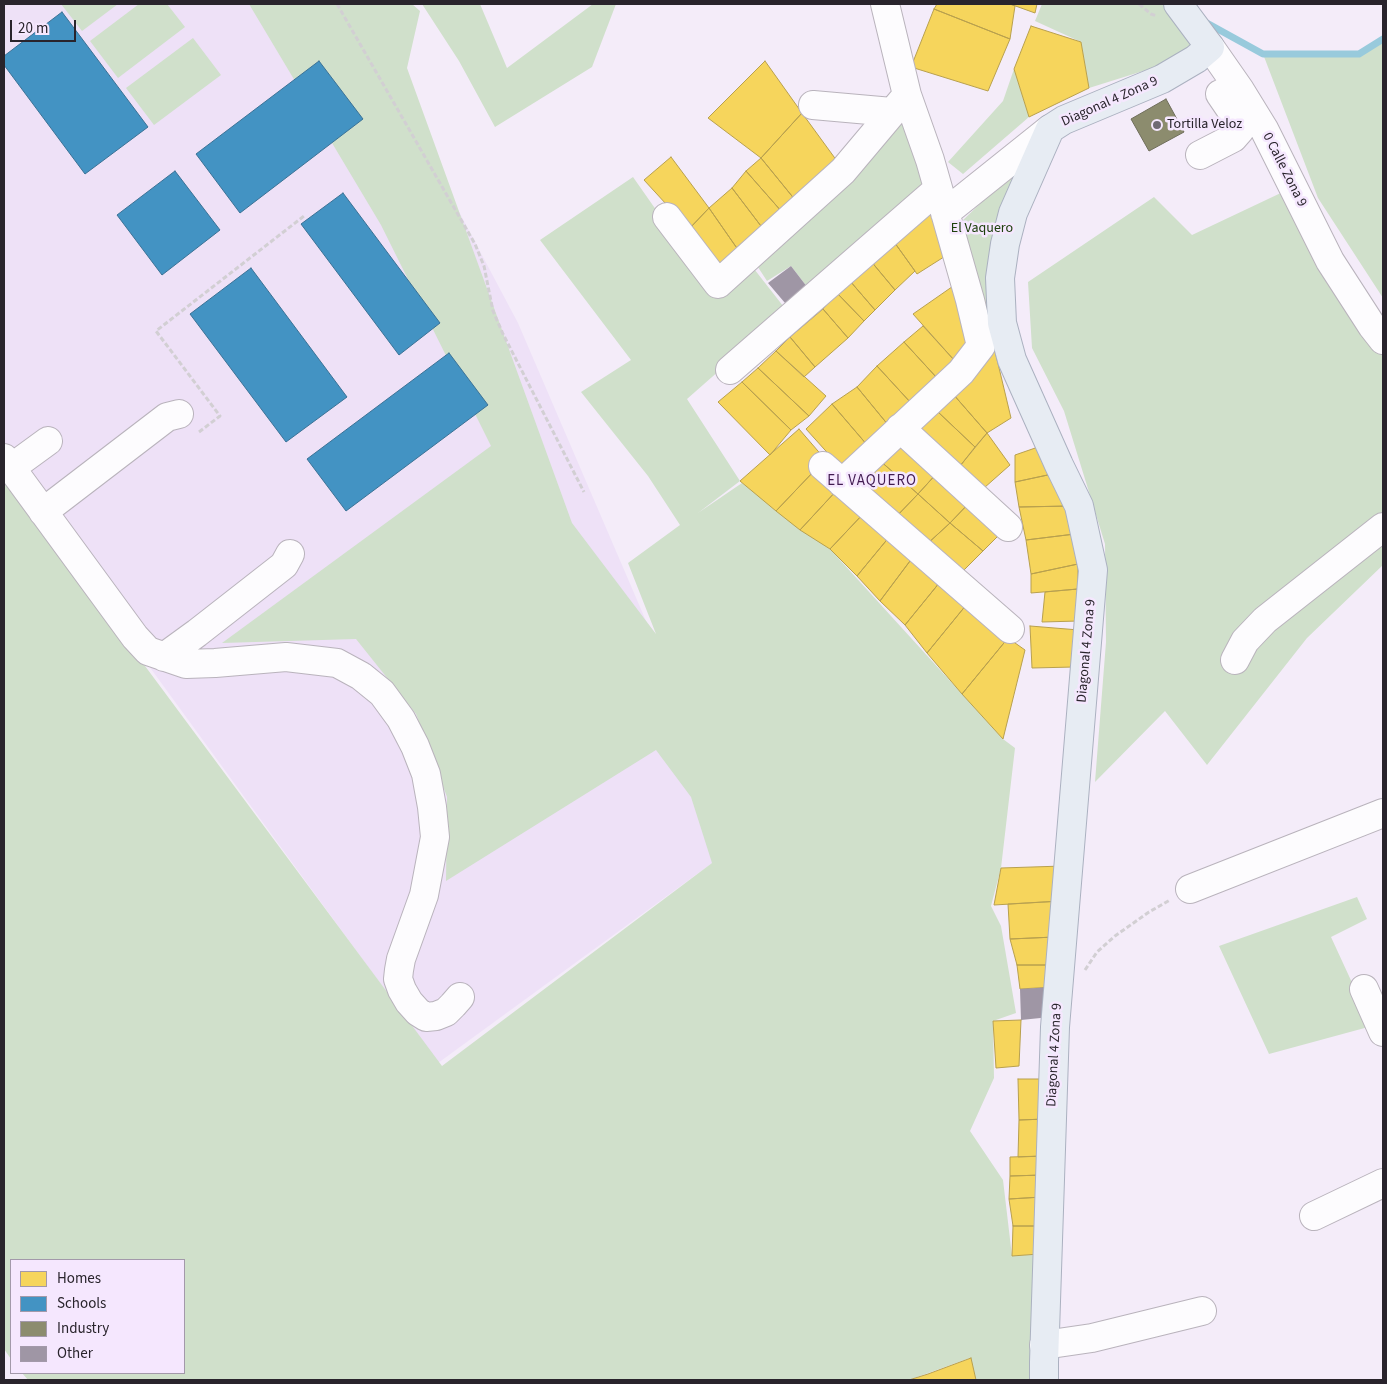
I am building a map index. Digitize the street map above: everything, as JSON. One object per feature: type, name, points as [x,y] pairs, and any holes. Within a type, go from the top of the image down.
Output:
[{"type":"main road","name":"0 Calle Zona 9","points":[[1178,4],[1203,53]]},
{"type":"main road","name":"Diagonal 4 Zona 9","points":[[1044,1380],[1055,1027],[1093,570],[1079,506],[1012,360],[1002,323],[1000,278],[1005,244],[1013,213],[1050,129],[1064,120],[1162,79],[1203,53]]},
{"type":"street","points":[[885,4],[900,104],[930,160],[970,300],[981,346],[960,372],[900,428],[832,474],[1010,629]]},
{"type":"street","points":[[1200,155],[1233,138],[1240,130],[1238,119],[1203,53]]},
{"type":"street","name":"0 Calle Zona 9","points":[[1203,53],[1240,90],[1264,129],[1330,261],[1383,340]]},
{"type":"street","points":[[813,105],[900,104]]},
{"type":"street","points":[[667,217],[718,284],[843,171],[900,104]]},
{"type":"street","points":[[730,370],[941,201],[1050,129]]},
{"type":"street","points":[[43,512],[167,417],[179,414]]},
{"type":"street","points":[[900,428],[1008,527]]},
{"type":"street","points":[[48,440],[7,463],[135,637],[148,651],[186,664],[286,657],[337,663],[361,676],[382,693],[401,719],[415,746],[426,774],[435,838],[424,895],[401,959],[398,979],[409,1002],[418,1012],[426,1016],[436,1016],[446,1012],[460,997]]},
{"type":"street","points":[[1235,660],[1245,641],[1265,620],[1383,527]]},
{"type":"street","points":[[164,657],[204,628],[284,564],[290,554]]},
{"type":"street","points":[[1190,889],[1383,813]]},
{"type":"street","points":[[1364,989],[1383,1032]]},
{"type":"street","points":[[1314,1216],[1383,1183]]},
{"type":"street","points":[[1044,1345],[1092,1338],[1202,1311]]},
{"type":"path","points":[[337,4],[475,244],[484,266],[493,311],[503,334],[584,492]]},
{"type":"path","points":[[200,432],[220,416],[156,331],[304,216]]},
{"type":"path","points":[[1082,974],[1097,952],[1114,936],[1149,912],[1190,889]]},
{"type":"shaded area","points":[[4,4],[349,4],[518,323],[741,842],[438,1063],[4,467]]},
{"type":"green space","points":[[61,4],[118,4],[82,31]]},
{"type":"green space","points":[[139,4],[167,4],[185,27],[118,78],[90,41]]},
{"type":"green space","points":[[249,4],[412,4],[420,11],[407,68],[572,523],[656,634],[628,563],[680,525],[648,476],[581,392],[631,360],[540,240],[633,177],[715,294],[751,265],[787,311],[687,399],[740,481],[698,513],[742,483],[830,549],[1003,739],[1015,748],[1001,868],[991,906],[1001,926],[1016,1013],[993,1021],[994,1078],[970,1131],[1003,1180],[1012,1256],[1039,1254],[1035,1380],[976,1380],[970,1358],[909,1380],[28,1380],[23,1374],[185,1374],[185,1259],[10,1259],[10,1358],[4,1349],[4,476],[442,1066],[712,863],[691,797],[656,750],[446,881],[447,797],[416,714],[356,639],[222,643],[491,446],[381,225]]},
{"type":"green space","points":[[422,4],[480,4],[507,68],[593,4],[616,4],[592,67],[495,127],[459,61]]},
{"type":"green space","points":[[1042,4],[1165,4],[1198,45],[1156,67],[1089,88],[1081,42],[1035,21]]},
{"type":"green space","points":[[193,38],[221,75],[154,125],[126,88]]},
{"type":"green space","points":[[1383,39],[1383,298],[1318,198],[1263,54],[1359,54]]},
{"type":"green space","points":[[1014,69],[1029,117],[963,174],[948,162],[1003,101]]},
{"type":"green space","points":[[904,106],[931,187],[811,292],[791,266],[767,281],[754,261]]},
{"type":"green space","name":"El Vaquero","points":[[1014,171],[1018,182],[995,317],[979,326],[961,222]]},
{"type":"green space","points":[[1285,191],[1383,350],[1383,565],[1307,638],[1207,765],[1165,711],[1095,782],[1106,642],[1105,544],[1064,411],[1032,348],[1028,282],[1154,197],[1192,235]]},
{"type":"green space","points":[[1357,897],[1367,919],[1331,937],[1372,1026],[1269,1054],[1219,946]]},
{"type":"building: Homes","points":[[937,4],[1010,4],[1015,6],[1010,39],[934,9]]},
{"type":"building: Homes","points":[[1010,4],[1037,4],[1035,13]]},
{"type":"building: Homes","points":[[934,9],[1010,39],[988,91],[911,67]]},
{"type":"building: Homes","points":[[1031,26],[1081,42],[1089,88],[1029,117],[1014,69]]},
{"type":"building: Homes","points":[[765,61],[802,113],[761,158],[708,118]]},
{"type":"building: Homes","points":[[802,113],[837,161],[796,201],[761,158]]},
{"type":"building: Homes","points":[[671,157],[709,208],[689,229],[644,180]]},
{"type":"building: Homes","points":[[761,158],[796,201],[782,212],[746,171]]},
{"type":"building: Homes","points":[[746,171],[782,212],[764,230],[732,188]]},
{"type":"building: Homes","points":[[732,188],[764,230],[741,254],[709,208]]},
{"type":"building: Homes","points":[[931,205],[947,255],[917,274],[892,239]]},
{"type":"building: Homes","points":[[709,208],[741,254],[720,274],[689,229]]},
{"type":"building: Homes","points":[[892,239],[915,271],[895,290],[870,260]]},
{"type":"building: Homes","points":[[870,260],[895,290],[875,310],[850,281]]},
{"type":"building: Homes","points":[[850,281],[875,310],[864,321],[836,292]]},
{"type":"building: Homes","points":[[959,282],[973,345],[954,360],[913,314]]},
{"type":"building: Homes","points":[[836,292],[864,321],[848,338],[823,309]]},
{"type":"building: Homes","points":[[823,309],[848,338],[815,367],[790,337]]},
{"type":"building: Homes","points":[[923,326],[954,360],[937,378],[904,342]]},
{"type":"building: Homes","points":[[790,337],[815,367],[804,377],[776,351]]},
{"type":"building: Homes","points":[[904,342],[937,378],[911,403],[877,366]]},
{"type":"building: Homes","points":[[776,351],[826,396],[809,416],[758,368]]},
{"type":"building: Homes","points":[[995,351],[1011,418],[987,433],[953,394]]},
{"type":"building: Homes","points":[[877,366],[911,403],[889,426],[857,387]]},
{"type":"building: Homes","points":[[758,368],[809,416],[791,430],[742,382]]},
{"type":"building: Homes","points":[[742,382],[791,430],[770,455],[718,402]]},
{"type":"building: Homes","points":[[857,387],[889,426],[868,446],[832,404]]},
{"type":"building: Homes","points":[[953,394],[987,433],[975,447],[937,411]]},
{"type":"building: Homes","points":[[832,404],[868,446],[843,470],[806,429]]},
{"type":"building: Homes","points":[[937,411],[975,447],[960,466],[918,427]]},
{"type":"building: Homes","points":[[799,429],[824,458],[776,511],[740,481]]},
{"type":"building: Homes","points":[[987,433],[1010,465],[984,488],[960,466]]},
{"type":"building: Homes","points":[[902,437],[938,472],[918,494],[878,459]]},
{"type":"building: Homes","points":[[1044,445],[1057,473],[1015,482],[1015,455]]},
{"type":"building: Homes","points":[[878,459],[918,494],[894,519],[857,484]]},
{"type":"building: Homes","points":[[815,470],[837,490],[800,530],[776,511]]},
{"type":"building: Homes","points":[[938,472],[971,501],[950,523],[918,494]]},
{"type":"building: Homes","points":[[1057,473],[1070,506],[1019,507],[1015,482]]},
{"type":"building: Homes","points":[[837,490],[864,513],[830,549],[800,530]]},
{"type":"building: Homes","points":[[918,494],[950,523],[926,545],[894,519]]},
{"type":"building: Homes","points":[[971,501],[1002,532],[983,551],[950,523]]},
{"type":"building: Homes","points":[[1070,506],[1075,534],[1026,540],[1019,507]]},
{"type":"building: Homes","points":[[864,513],[890,536],[857,576],[830,549]]},
{"type":"building: Homes","points":[[950,523],[983,551],[958,576],[926,545]]},
{"type":"building: Homes","points":[[1075,534],[1078,564],[1031,574],[1026,540]]},
{"type":"building: Homes","points":[[890,536],[913,557],[880,601],[857,576]]},
{"type":"building: Homes","points":[[913,557],[940,582],[905,625],[880,601]]},
{"type":"building: Homes","points":[[1078,564],[1078,589],[1031,593],[1031,574]]},
{"type":"building: Homes","points":[[940,582],[967,604],[927,653],[905,625]]},
{"type":"building: Homes","points":[[1078,589],[1079,621],[1042,622],[1045,592]]},
{"type":"building: Homes","points":[[967,604],[1008,638],[962,694],[927,653]]},
{"type":"building: Homes","points":[[1030,626],[1079,630],[1074,667],[1032,668]]},
{"type":"building: Homes","points":[[1008,638],[1025,650],[1003,739],[962,694]]},
{"type":"building: Homes","points":[[1063,866],[1061,901],[994,905],[1001,868]]},
{"type":"building: Homes","points":[[1061,901],[1055,937],[1010,939],[1008,904]]},
{"type":"building: Homes","points":[[1055,937],[1056,965],[1017,965],[1010,939]]},
{"type":"building: Homes","points":[[1017,965],[1056,965],[1053,987],[1020,989]]},
{"type":"building: Homes","points":[[1021,1020],[1019,1066],[996,1068],[993,1021]]},
{"type":"building: Homes","points":[[1018,1079],[1047,1079],[1046,1119],[1019,1120]]},
{"type":"building: Homes","points":[[1046,1119],[1044,1156],[1018,1157],[1019,1120]]},
{"type":"building: Homes","points":[[1044,1156],[1043,1175],[1010,1176],[1010,1157]]},
{"type":"building: Homes","points":[[1043,1175],[1042,1197],[1009,1199],[1010,1176]]},
{"type":"building: Homes","points":[[1042,1197],[1042,1226],[1013,1226],[1009,1199]]},
{"type":"building: Homes","points":[[1013,1226],[1042,1226],[1039,1254],[1012,1256]]},
{"type":"building: Homes","points":[[971,1358],[976,1380],[909,1380],[928,1374]]},
{"type":"building: Schools","points":[[62,12],[148,127],[85,174],[4,65],[4,56]]},
{"type":"building: Schools","points":[[319,61],[363,119],[240,213],[196,154]]},
{"type":"building: Schools","points":[[175,171],[220,230],[162,275],[117,215]]},
{"type":"building: Schools","points":[[343,193],[440,323],[399,355],[301,224]]},
{"type":"building: Schools","points":[[251,268],[347,397],[286,442],[190,314]]},
{"type":"building: Schools","points":[[449,353],[488,405],[346,511],[307,459]]},
{"type":"building: Industry","name":"Tortilla Veloz","points":[[1166,99],[1184,132],[1149,151],[1131,119]]},
{"type":"building: Other","points":[[791,266],[811,292],[791,310],[768,283]]},
{"type":"building: Other","points":[[1053,987],[1050,1017],[1021,1020],[1020,989]]},
{"type":"waterway","points":[[1205,22],[1263,54],[1359,54],[1383,39]]},
{"type":"place","name":"Tortilla Veloz","points":[[1157,125]]},
{"type":"district","name":"EL VAQUERO","points":[[872,482]]}]
